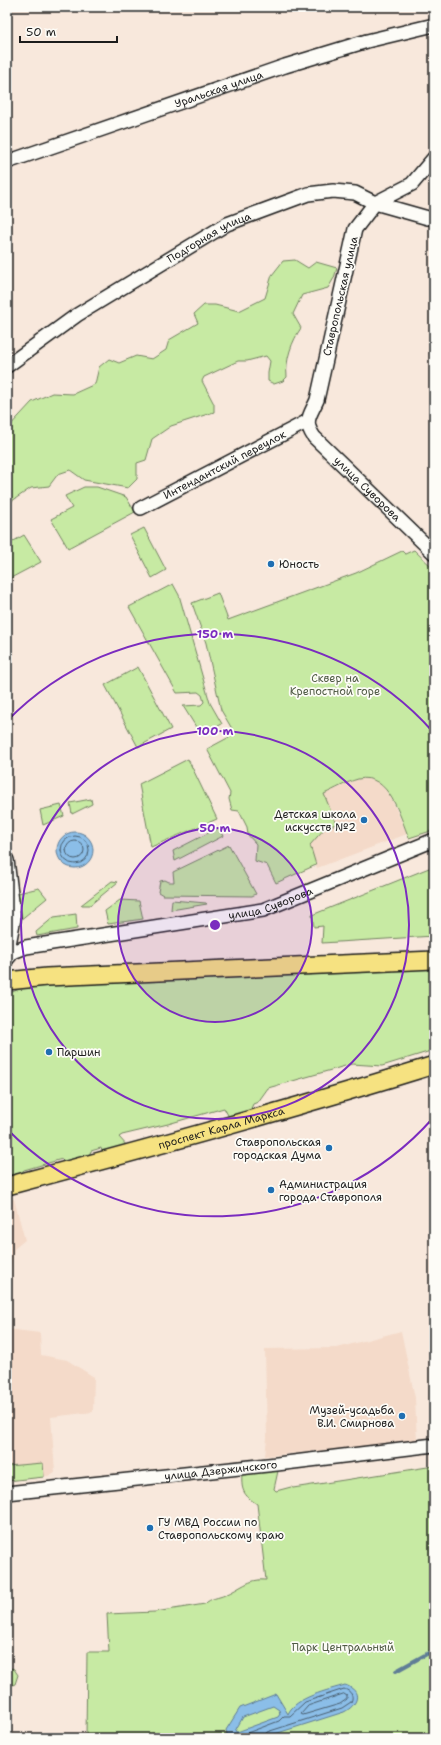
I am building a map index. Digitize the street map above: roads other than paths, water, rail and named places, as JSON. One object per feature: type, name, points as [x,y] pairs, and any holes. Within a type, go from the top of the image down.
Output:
[{"type":"main road","points":[[7,981],[47,977],[434,960]]},
{"type":"main road","name":"проспект Карла Маркса","points":[[7,1186],[166,1144],[363,1088],[434,1065]]},
{"type":"street","name":"Уральская улица","points":[[7,162],[285,66],[367,41],[434,25]]},
{"type":"street","name":"Ставропольская улица","points":[[308,421],[317,400],[356,229],[375,203],[412,184],[434,158]]},
{"type":"street","name":"Подгорная улица","points":[[9,363],[77,315],[227,224],[314,194],[333,191],[355,193],[375,203],[428,218],[434,218]]},
{"type":"street","name":"Интендантский переулок","points":[[141,508],[308,421]]},
{"type":"street","name":"улица Суворова","points":[[308,421],[308,428],[314,437],[434,553]]},
{"type":"street","name":"улица Суворова","points":[[7,959],[13,952],[26,947],[263,910],[434,840]]},
{"type":"street","points":[[7,860],[14,918],[7,955]]},
{"type":"street","name":"улица Дзержинского","points":[[7,1493],[431,1446]]},
{"type":"water","points":[[79,832],[88,837],[92,843],[92,857],[88,863],[79,868],[71,868],[62,863],[58,857],[57,846],[62,837],[68,833]]},
{"type":"water","points":[[345,1685],[354,1691],[356,1698],[353,1706],[344,1712],[262,1738],[228,1738],[226,1730],[240,1708],[276,1694],[288,1714],[292,1708],[305,1699]],"holes":[[[273,1706],[279,1710],[280,1714],[278,1717],[237,1732],[235,1731],[243,1717]]]},
{"type":"waterway","points":[[396,1671],[434,1650]]},
{"type":"place","name":"Юность","points":[[271,564]]},
{"type":"place","name":"Детская школа искусств №2","points":[[364,820]]},
{"type":"place","name":"Паршин","points":[[49,1052]]},
{"type":"place","name":"Ставропольская городская Дума","points":[[329,1148]]},
{"type":"place","name":"Администрация города Ставрополя","points":[[271,1190]]},
{"type":"place","name":"Музей-усадьба В.И. Смирнова","points":[[402,1416]]},
{"type":"place","name":"ГУ МВД России по Ставропольскому краю","points":[[150,1528]]},
{"type":"park label","name":"Сквер на Крепостной горе","points":[[335,684]]},
{"type":"park label","name":"Парк Центральный","points":[[343,1647]]}]
